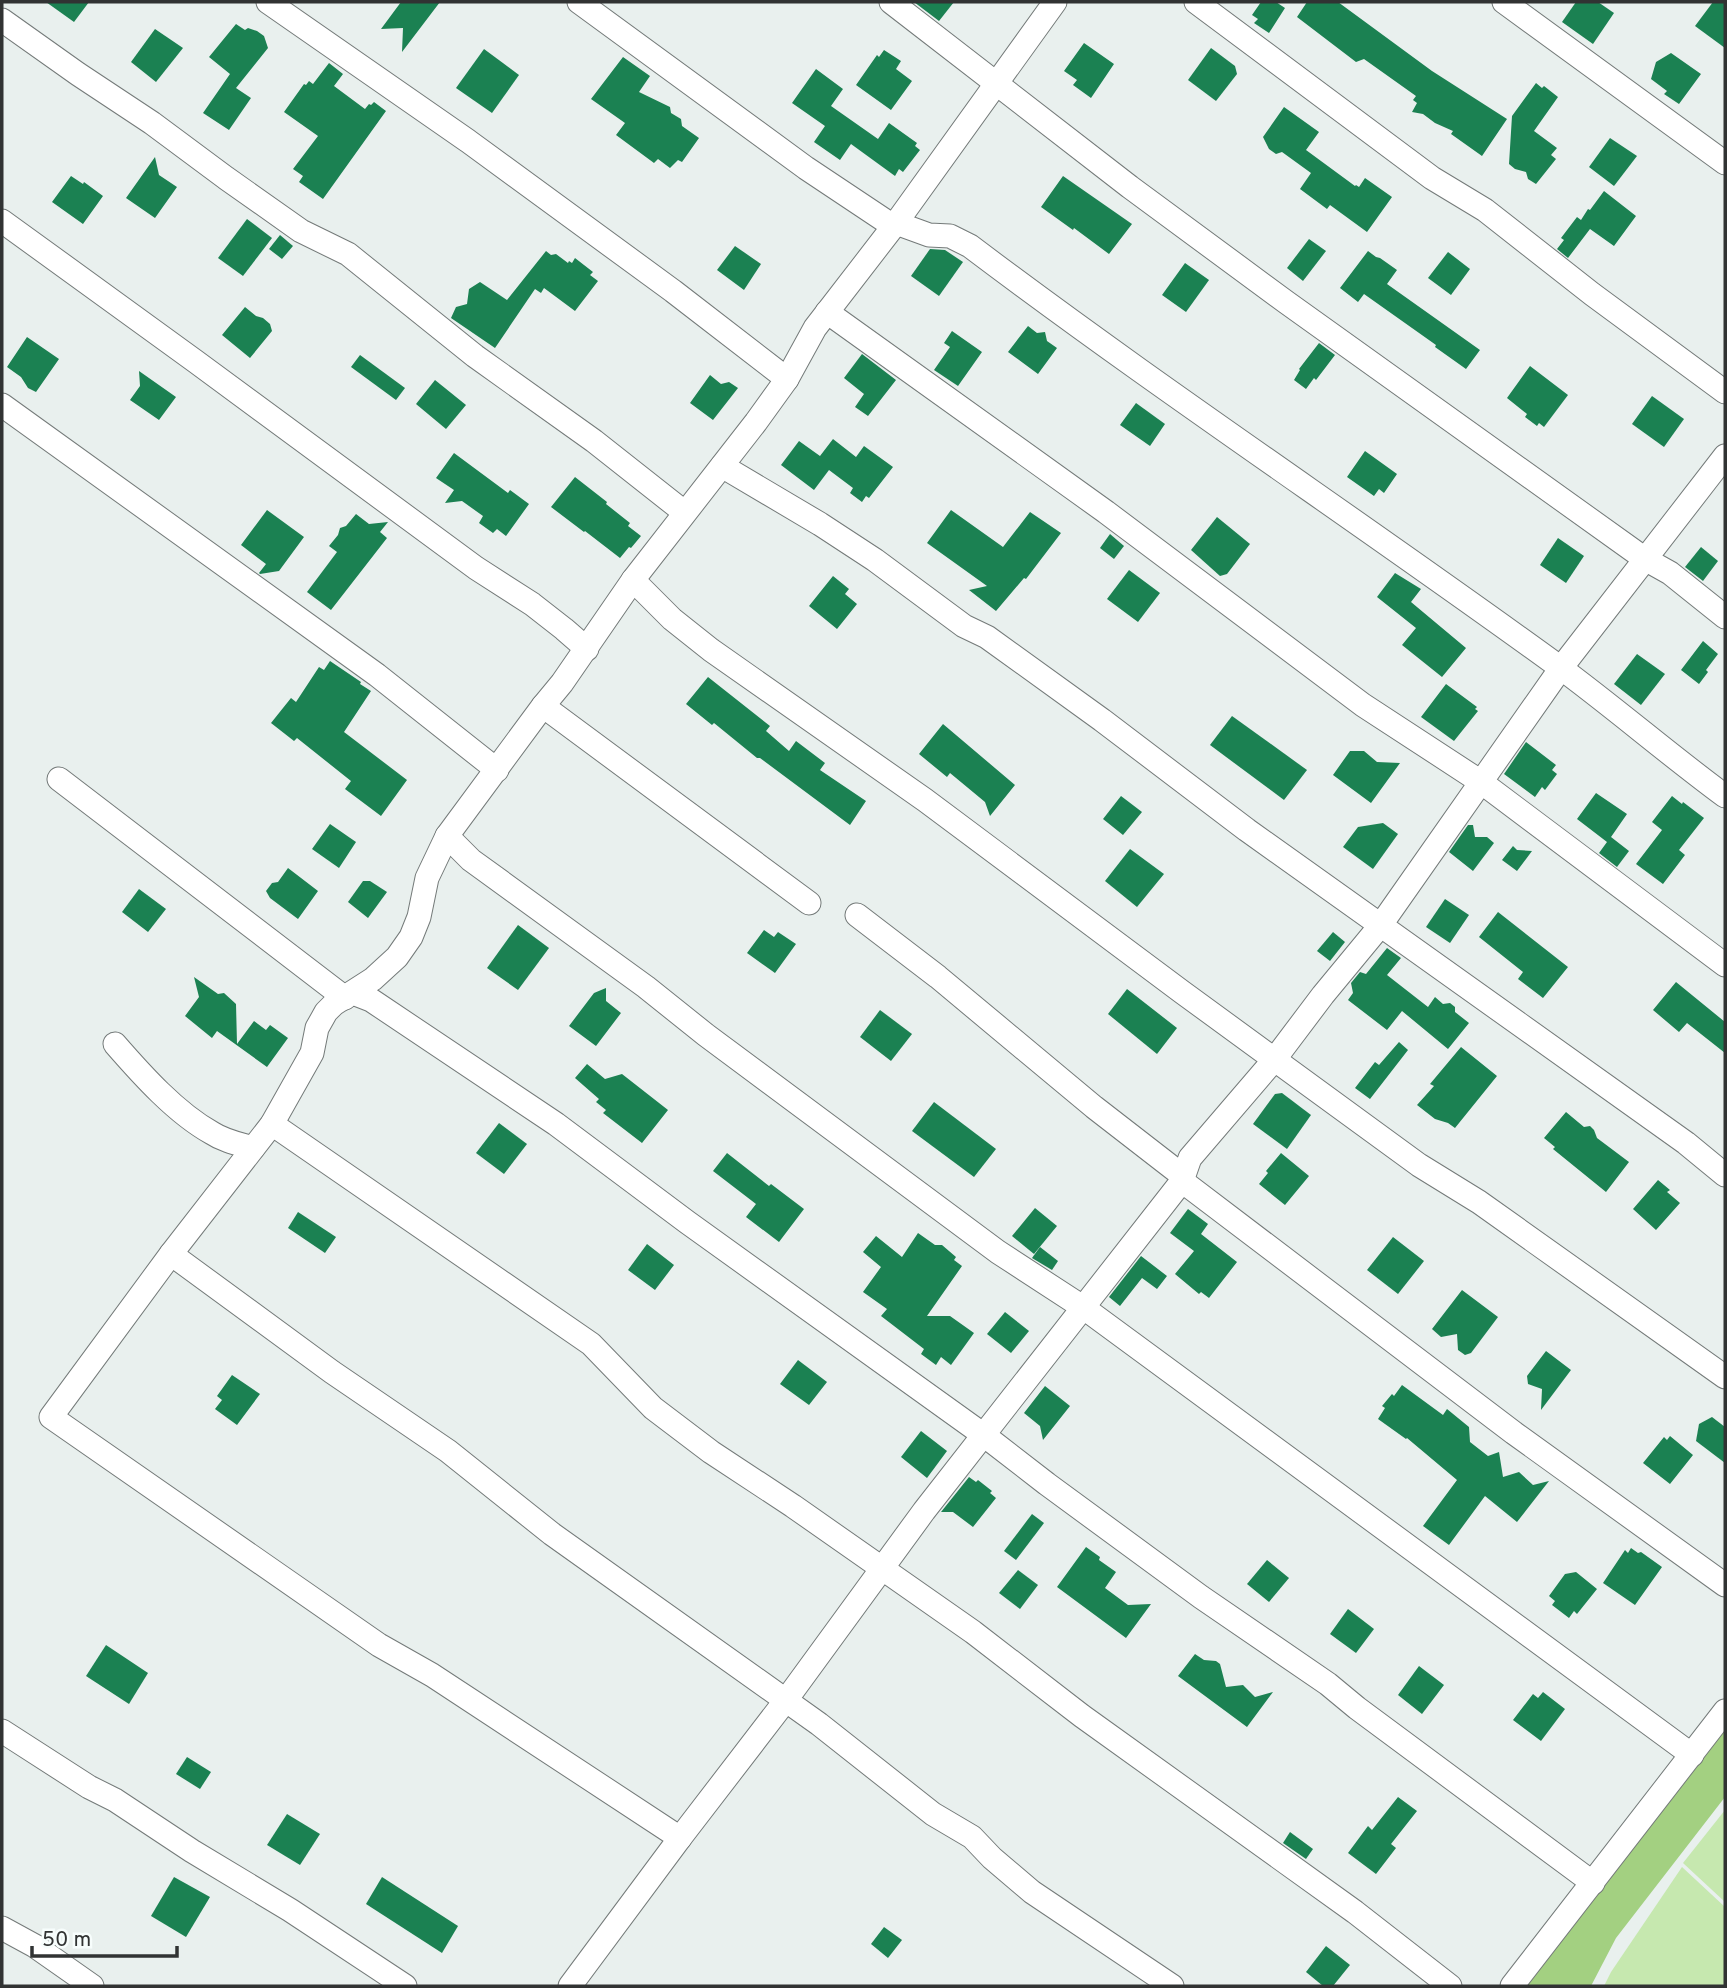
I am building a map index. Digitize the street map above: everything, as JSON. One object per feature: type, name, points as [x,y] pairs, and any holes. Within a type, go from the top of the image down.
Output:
[{"type":"street","points":[[268,2],[468,141],[673,291],[787,379]]},
{"type":"street","points":[[579,2],[806,168],[895,225],[929,235],[950,236],[970,246],[1144,374],[1561,668],[1725,796]]},
{"type":"street","points":[[891,2],[1130,187],[1645,559],[1670,573],[1725,617]]},
{"type":"street","points":[[680,1839],[432,1675],[379,1645],[51,1417],[171,1254],[272,1124],[312,1053],[317,1028],[326,1012],[373,979],[397,957],[411,937],[419,917],[427,878],[447,836],[587,649],[633,580],[787,379],[815,328],[895,225],[1055,2]]},
{"type":"street","points":[[1196,2],[1435,180],[1485,210],[1592,294],[1725,392]]},
{"type":"street","points":[[1504,2],[1725,163]]},
{"type":"street","points":[[2,20],[67,67],[152,122],[226,178],[302,230],[348,254],[475,356],[594,441],[684,512]]},
{"type":"street","points":[[2,221],[476,568],[532,604],[587,649]]},
{"type":"street","points":[[827,312],[1107,512],[1363,705],[1480,782],[1725,965]]},
{"type":"street","points":[[2,405],[377,675],[497,770]]},
{"type":"street","points":[[570,1986],[883,1570],[924,1511],[985,1436],[1182,1179],[1190,1158],[1274,1060],[1380,926],[1561,668],[1725,456]]},
{"type":"street","points":[[722,466],[820,524],[875,560],[964,626],[987,638],[1102,720],[1247,830],[1686,1143],[1725,1175]]},
{"type":"street","points":[[633,580],[672,620],[711,650],[925,800],[1419,1165],[1479,1202],[1725,1377]]},
{"type":"street","points":[[543,706],[809,904]]},
{"type":"street","points":[[59,779],[349,995],[371,1000],[556,1124],[687,1222],[985,1436],[1191,1590],[1328,1684],[1593,1883]]},
{"type":"street","points":[[447,836],[471,860],[646,987],[706,1035],[975,1235],[1084,1308],[1692,1755]]},
{"type":"street","points":[[858,915],[938,977],[1182,1179],[1514,1433],[1725,1585]]},
{"type":"street","points":[[115,1044],[142,1076],[211,1133],[253,1148]]},
{"type":"street","points":[[272,1124],[591,1344],[653,1408],[711,1452],[973,1632],[1082,1716],[1355,1912],[1450,1986]]},
{"type":"street","points":[[171,1254],[332,1372],[447,1451],[583,1557],[736,1663],[933,1814],[972,1837],[1032,1892],[1172,1986]]},
{"type":"street","points":[[1512,1986],[1725,1711]]},
{"type":"street","points":[[2,1731],[290,1910],[405,1986]]},
{"type":"street","points":[[2,1928],[35,1946],[92,1986]]},
{"type":"green space","points":[[1725,1721],[1725,1797],[1616,1938],[1591,1986],[1515,1986]]},
{"type":"green space","points":[[1725,1810],[1725,1902],[1683,1863]]},
{"type":"green space","points":[[1682,1867],[1725,1907],[1725,1986],[1604,1986],[1611,1972]]},
{"type":"building","points":[[46,2],[89,2],[74,22]]},
{"type":"building","points":[[401,2],[440,2],[402,52],[403,28],[381,29]]},
{"type":"building","points":[[914,2],[954,2],[939,21]]},
{"type":"building","points":[[1261,2],[1276,2],[1285,8],[1269,33],[1254,23],[1258,19],[1252,15]]},
{"type":"building","points":[[1307,2],[1338,2],[1432,71],[1507,119],[1482,156],[1451,134],[1453,131],[1423,114],[1412,112],[1417,103],[1413,100],[1416,96],[1364,59],[1356,62],[1297,17]]},
{"type":"building","points":[[1576,2],[1598,2],[1614,13],[1593,44],[1562,22]]},
{"type":"building","points":[[1713,2],[1725,2],[1725,48],[1695,26]]},
{"type":"building","points":[[236,24],[264,36],[268,48],[236,88],[251,98],[229,130],[203,113],[230,74],[209,57]]},
{"type":"building","points":[[155,29],[183,48],[156,82],[131,62]]},
{"type":"building","points":[[1084,43],[1114,64],[1091,98],[1073,85],[1077,80],[1064,71]]},
{"type":"building","points":[[1211,48],[1235,66],[1237,74],[1216,101],[1188,80]]},
{"type":"building","points":[[484,49],[519,75],[492,113],[456,88]]},
{"type":"building","points":[[884,50],[901,61],[896,69],[912,81],[891,110],[856,85],[877,55],[879,57]]},
{"type":"building","points":[[1671,53],[1701,74],[1679,104],[1664,94],[1667,91],[1651,79],[1656,62]]},
{"type":"building","points":[[623,57],[650,76],[639,92],[670,107],[671,113],[681,119],[682,126],[699,138],[682,162],[678,160],[670,168],[658,159],[654,163],[616,135],[625,123],[591,99]]},
{"type":"building","points":[[329,63],[343,74],[334,86],[365,109],[374,102],[386,111],[323,199],[299,182],[303,176],[293,169],[318,136],[284,112],[304,84],[309,81],[313,84]]},
{"type":"building","points":[[816,69],[843,89],[831,106],[878,139],[889,123],[917,143],[915,146],[920,150],[903,172],[899,169],[895,176],[851,144],[840,160],[814,142],[825,126],[792,103]]},
{"type":"building","points":[[1536,83],[1558,97],[1534,131],[1557,148],[1551,155],[1556,159],[1536,184],[1528,179],[1526,172],[1509,164],[1512,116]]},
{"type":"building","points":[[1284,107],[1319,132],[1306,150],[1355,186],[1359,187],[1365,178],[1392,197],[1367,232],[1330,205],[1327,209],[1300,189],[1311,173],[1282,152],[1276,154],[1269,149],[1263,137]]},
{"type":"building","points":[[1610,138],[1637,156],[1614,186],[1589,167]]},
{"type":"building","points":[[155,157],[159,175],[177,187],[155,218],[126,198]]},
{"type":"building","points":[[71,176],[103,196],[83,224],[52,202]]},
{"type":"building","points":[[1063,176],[1132,224],[1109,254],[1041,207]]},
{"type":"building","points":[[1604,191],[1636,216],[1614,246],[1590,229],[1568,258],[1557,249],[1564,240],[1561,238],[1577,217],[1581,220]]},
{"type":"building","points":[[247,219],[272,238],[243,276],[218,258]]},
{"type":"building","points":[[280,235],[293,246],[282,259],[269,249]]},
{"type":"building","points":[[1309,239],[1326,251],[1303,281],[1287,268]]},
{"type":"building","points":[[735,246],[761,264],[744,290],[717,270]]},
{"type":"building","points":[[930,249],[945,250],[963,262],[939,296],[911,276]]},
{"type":"building","points":[[546,251],[551,255],[556,254],[568,263],[572,263],[575,258],[593,272],[590,275],[598,281],[575,311],[544,288],[541,293],[535,289],[495,348],[451,318],[456,307],[467,304],[469,289],[480,282],[507,300]]},
{"type":"building","points":[[1368,251],[1397,270],[1387,284],[1480,350],[1466,369],[1364,294],[1358,302],[1340,288]]},
{"type":"building","points":[[1448,252],[1470,269],[1451,295],[1428,278]]},
{"type":"building","points":[[1185,263],[1209,280],[1186,312],[1162,295]]},
{"type":"building","points":[[245,307],[270,324],[272,331],[250,358],[222,335]]},
{"type":"building","points":[[1028,326],[1037,333],[1045,332],[1047,341],[1057,348],[1038,374],[1008,352]]},
{"type":"building","points":[[952,331],[982,352],[958,386],[934,370],[950,347],[944,343]]},
{"type":"building","points":[[27,337],[59,359],[36,392],[28,388],[21,377],[7,367]]},
{"type":"building","points":[[1319,343],[1335,355],[1306,389],[1294,380]]},
{"type":"building","points":[[862,354],[896,380],[868,416],[855,407],[864,394],[844,378]]},
{"type":"building","points":[[360,355],[405,388],[396,400],[351,367]]},
{"type":"building","points":[[1530,366],[1568,395],[1544,427],[1539,423],[1537,426],[1525,417],[1527,414],[1507,398]]},
{"type":"building","points":[[139,371],[176,397],[159,420],[130,400],[140,386]]},
{"type":"building","points":[[710,375],[721,384],[729,382],[738,388],[713,420],[690,403]]},
{"type":"building","points":[[435,380],[466,405],[446,429],[416,404]]},
{"type":"building","points":[[1652,396],[1684,419],[1664,447],[1632,424]]},
{"type":"building","points":[[1136,403],[1165,424],[1150,446],[1120,425]]},
{"type":"building","points":[[833,439],[856,457],[864,446],[893,467],[869,498],[866,496],[862,502],[850,493],[853,488],[829,470],[814,490],[781,465],[799,441],[820,456]]},
{"type":"building","points":[[1365,451],[1397,474],[1384,493],[1379,489],[1374,496],[1347,477]]},
{"type":"building","points":[[454,453],[508,493],[510,490],[529,504],[506,536],[497,529],[493,533],[479,523],[483,516],[462,501],[445,503],[454,490],[436,478]]},
{"type":"building","points":[[575,477],[607,502],[606,504],[630,523],[628,526],[641,536],[620,558],[551,507]]},
{"type":"building","points":[[267,510],[304,537],[279,571],[260,574],[266,564],[241,545]]},
{"type":"building","points":[[951,510],[1003,547],[1030,512],[1061,533],[1026,579],[1024,578],[996,611],[969,590],[987,586],[927,543]]},
{"type":"building","points":[[356,514],[369,524],[388,522],[380,532],[387,538],[331,610],[307,592],[337,552],[329,546],[340,528],[346,526]]},
{"type":"building","points":[[1217,517],[1250,544],[1227,574],[1220,576],[1191,550]]},
{"type":"building","points":[[1110,534],[1124,546],[1114,559],[1100,548]]},
{"type":"building","points":[[1558,538],[1584,556],[1566,583],[1540,565]]},
{"type":"building","points":[[1701,547],[1718,561],[1703,581],[1685,567]]},
{"type":"building","points":[[1129,570],[1160,593],[1138,622],[1107,599]]},
{"type":"building","points":[[1395,573],[1421,589],[1411,602],[1466,648],[1442,677],[1402,645],[1416,628],[1377,597]]},
{"type":"building","points":[[833,576],[849,589],[845,594],[857,604],[837,629],[809,606]]},
{"type":"building","points":[[1703,641],[1718,654],[1699,684],[1681,670]]},
{"type":"building","points":[[1637,654],[1665,674],[1641,705],[1614,684]]},
{"type":"building","points":[[330,661],[371,691],[344,732],[407,780],[381,816],[345,789],[351,781],[297,738],[294,741],[271,723],[291,698],[296,702],[319,667],[324,670]]},
{"type":"building","points":[[708,677],[770,726],[766,731],[789,751],[796,741],[825,763],[820,770],[866,801],[850,825],[686,704]]},
{"type":"building","points":[[1446,684],[1477,707],[1475,709],[1478,711],[1454,741],[1421,717]]},
{"type":"building","points":[[1232,716],[1307,770],[1284,800],[1210,745]]},
{"type":"building","points":[[943,724],[1015,785],[990,816],[985,802],[950,773],[947,777],[919,754]]},
{"type":"building","points":[[1526,742],[1556,765],[1552,770],[1557,774],[1545,790],[1542,787],[1535,797],[1504,774]]},
{"type":"building","points":[[1350,751],[1364,751],[1377,762],[1400,763],[1371,803],[1333,775]]},
{"type":"building","points":[[1596,793],[1627,814],[1611,837],[1629,851],[1617,867],[1599,853],[1607,842],[1577,819]]},
{"type":"building","points":[[1121,796],[1142,812],[1123,835],[1103,819]]},
{"type":"building","points":[[1672,796],[1704,818],[1679,850],[1685,855],[1663,884],[1636,864],[1662,830],[1652,822]]},
{"type":"building","points":[[1383,823],[1398,834],[1373,869],[1343,847],[1358,827]]},
{"type":"building","points":[[330,824],[356,842],[339,868],[312,849]]},
{"type":"building","points":[[1468,825],[1473,825],[1475,837],[1487,837],[1494,843],[1473,871],[1449,852]]},
{"type":"building","points":[[1513,846],[1517,850],[1532,851],[1517,871],[1502,860]]},
{"type":"building","points":[[1130,849],[1164,874],[1137,907],[1105,881]]},
{"type":"building","points":[[288,868],[318,891],[298,919],[270,898],[266,891],[272,883],[278,882]]},
{"type":"building","points":[[363,881],[370,881],[387,892],[368,918],[348,902]]},
{"type":"building","points":[[139,889],[166,909],[148,932],[122,912]]},
{"type":"building","points":[[1445,899],[1469,915],[1450,943],[1426,927]]},
{"type":"building","points":[[1498,912],[1568,967],[1543,998],[1518,979],[1523,972],[1479,937]]},
{"type":"building","points":[[518,925],[549,948],[518,990],[487,968]]},
{"type":"building","points":[[764,930],[774,937],[778,932],[796,944],[775,973],[747,953]]},
{"type":"building","points":[[1333,932],[1345,942],[1330,961],[1317,951]]},
{"type":"building","points":[[1387,948],[1401,958],[1387,975],[1428,1007],[1435,997],[1443,1004],[1450,1003],[1455,1007],[1455,1012],[1469,1023],[1448,1049],[1402,1011],[1387,1030],[1348,1000],[1353,993],[1351,983],[1360,972],[1366,974]]},
{"type":"building","points":[[194,977],[218,994],[224,993],[236,1004],[237,1044],[254,1021],[266,1030],[270,1025],[288,1038],[267,1067],[217,1031],[212,1038],[185,1016],[199,997]]},
{"type":"building","points":[[1676,982],[1725,1022],[1725,1053],[1687,1023],[1679,1032],[1653,1010]]},
{"type":"building","points":[[606,988],[606,1001],[621,1013],[596,1046],[569,1026],[594,993]]},
{"type":"building","points":[[1127,989],[1177,1028],[1157,1054],[1108,1014]]},
{"type":"building","points":[[880,1010],[912,1034],[891,1061],[860,1037]]},
{"type":"building","points":[[1399,1042],[1408,1050],[1370,1099],[1355,1088],[1375,1062],[1379,1065]]},
{"type":"building","points":[[1461,1047],[1497,1076],[1455,1128],[1435,1119],[1417,1105],[1434,1086],[1430,1084]]},
{"type":"building","points":[[587,1064],[605,1079],[622,1074],[668,1110],[642,1143],[603,1113],[606,1110],[596,1102],[599,1099],[575,1078]]},
{"type":"building","points":[[1282,1093],[1311,1115],[1287,1149],[1253,1124],[1275,1094]]},
{"type":"building","points":[[934,1102],[996,1149],[974,1177],[912,1131]]},
{"type":"building","points":[[1566,1112],[1584,1127],[1590,1126],[1597,1138],[1629,1162],[1606,1192],[1553,1149],[1555,1147],[1544,1138]]},
{"type":"building","points":[[499,1123],[527,1144],[504,1174],[476,1153]]},
{"type":"building","points":[[727,1153],[804,1209],[779,1242],[746,1217],[756,1204],[713,1171]]},
{"type":"building","points":[[1281,1153],[1309,1176],[1285,1205],[1259,1184]]},
{"type":"building","points":[[1658,1180],[1680,1203],[1656,1230],[1633,1209]]},
{"type":"building","points":[[1035,1208],[1057,1226],[1034,1254],[1012,1236]]},
{"type":"building","points":[[1188,1209],[1208,1224],[1201,1234],[1237,1262],[1209,1298],[1201,1292],[1199,1294],[1175,1274],[1194,1251],[1170,1233]]},
{"type":"building","points":[[298,1212],[336,1237],[325,1253],[288,1228]]},
{"type":"building","points":[[918,1233],[935,1245],[942,1245],[962,1266],[927,1316],[950,1316],[974,1333],[951,1365],[941,1357],[936,1365],[921,1354],[924,1349],[881,1316],[887,1309],[863,1292],[881,1267],[863,1252],[876,1236],[902,1257]]},
{"type":"building","points":[[1393,1237],[1424,1261],[1398,1294],[1367,1270]]},
{"type":"building","points":[[647,1244],[674,1265],[655,1290],[628,1270]]},
{"type":"building","points":[[1040,1247],[1058,1261],[1052,1270],[1032,1258]]},
{"type":"building","points":[[1141,1256],[1167,1276],[1157,1289],[1142,1278],[1120,1306],[1109,1297]]},
{"type":"building","points":[[1462,1290],[1498,1317],[1471,1353],[1465,1355],[1458,1350],[1457,1334],[1441,1337],[1432,1329]]},
{"type":"building","points":[[1005,1312],[1029,1331],[1011,1353],[987,1334]]},
{"type":"building","points":[[1546,1351],[1571,1370],[1541,1410],[1542,1389],[1528,1384],[1527,1376]]},
{"type":"building","points":[[798,1360],[827,1382],[809,1405],[780,1384]]},
{"type":"building","points":[[232,1375],[260,1394],[237,1425],[215,1409],[222,1400],[217,1396]]},
{"type":"building","points":[[1402,1385],[1443,1415],[1447,1409],[1469,1427],[1470,1442],[1488,1456],[1499,1452],[1503,1477],[1519,1472],[1533,1485],[1549,1481],[1517,1522],[1485,1496],[1449,1545],[1423,1526],[1457,1480],[1407,1438],[1378,1419],[1385,1408],[1382,1406]]},
{"type":"building","points":[[1045,1386],[1070,1406],[1043,1440],[1040,1426],[1024,1413]]},
{"type":"building","points":[[1712,1417],[1725,1427],[1725,1463],[1696,1441],[1699,1424]]},
{"type":"building","points":[[921,1431],[947,1451],[927,1478],[901,1457]]},
{"type":"building","points":[[1670,1436],[1693,1455],[1670,1484],[1643,1463],[1664,1437],[1667,1440]]},
{"type":"building","points":[[969,1477],[976,1482],[978,1480],[992,1491],[990,1493],[996,1498],[973,1527],[953,1512],[941,1512]]},
{"type":"building","points":[[1032,1514],[1044,1523],[1016,1560],[1004,1551]]},
{"type":"building","points":[[1086,1547],[1116,1572],[1105,1588],[1128,1605],[1151,1604],[1126,1638],[1057,1587]]},
{"type":"building","points":[[1631,1548],[1662,1567],[1635,1605],[1603,1583],[1625,1550],[1628,1553]]},
{"type":"building","points":[[1267,1560],[1289,1578],[1269,1602],[1247,1584]]},
{"type":"building","points":[[1018,1570],[1038,1585],[1020,1609],[999,1593]]},
{"type":"building","points":[[1576,1572],[1597,1589],[1577,1614],[1574,1611],[1569,1618],[1552,1605],[1555,1601],[1549,1596],[1565,1574]]},
{"type":"building","points":[[1348,1609],[1374,1629],[1356,1653],[1330,1634]]},
{"type":"building","points":[[106,1645],[148,1673],[129,1704],[86,1676]]},
{"type":"building","points":[[1195,1654],[1204,1660],[1220,1664],[1226,1687],[1243,1685],[1255,1697],[1273,1692],[1247,1727],[1178,1676]]},
{"type":"building","points":[[1419,1666],[1444,1685],[1422,1714],[1398,1695]]},
{"type":"building","points":[[1543,1692],[1565,1709],[1541,1741],[1513,1720],[1533,1694],[1538,1698]]},
{"type":"building","points":[[187,1757],[211,1772],[200,1789],[176,1774]]},
{"type":"building","points":[[1398,1797],[1417,1811],[1391,1844],[1396,1848],[1376,1874],[1348,1853],[1368,1826],[1372,1830]]},
{"type":"building","points":[[287,1814],[320,1834],[300,1865],[267,1845]]},
{"type":"building","points":[[1290,1832],[1313,1849],[1306,1859],[1283,1843]]},
{"type":"building","points":[[174,1877],[210,1897],[186,1937],[151,1916]]},
{"type":"building","points":[[382,1877],[458,1926],[442,1953],[366,1904]]},
{"type":"building","points":[[884,1927],[902,1940],[888,1958],[871,1944]]},
{"type":"building","points":[[1326,1946],[1350,1965],[1333,1986],[1323,1986],[1306,1972]]}]
